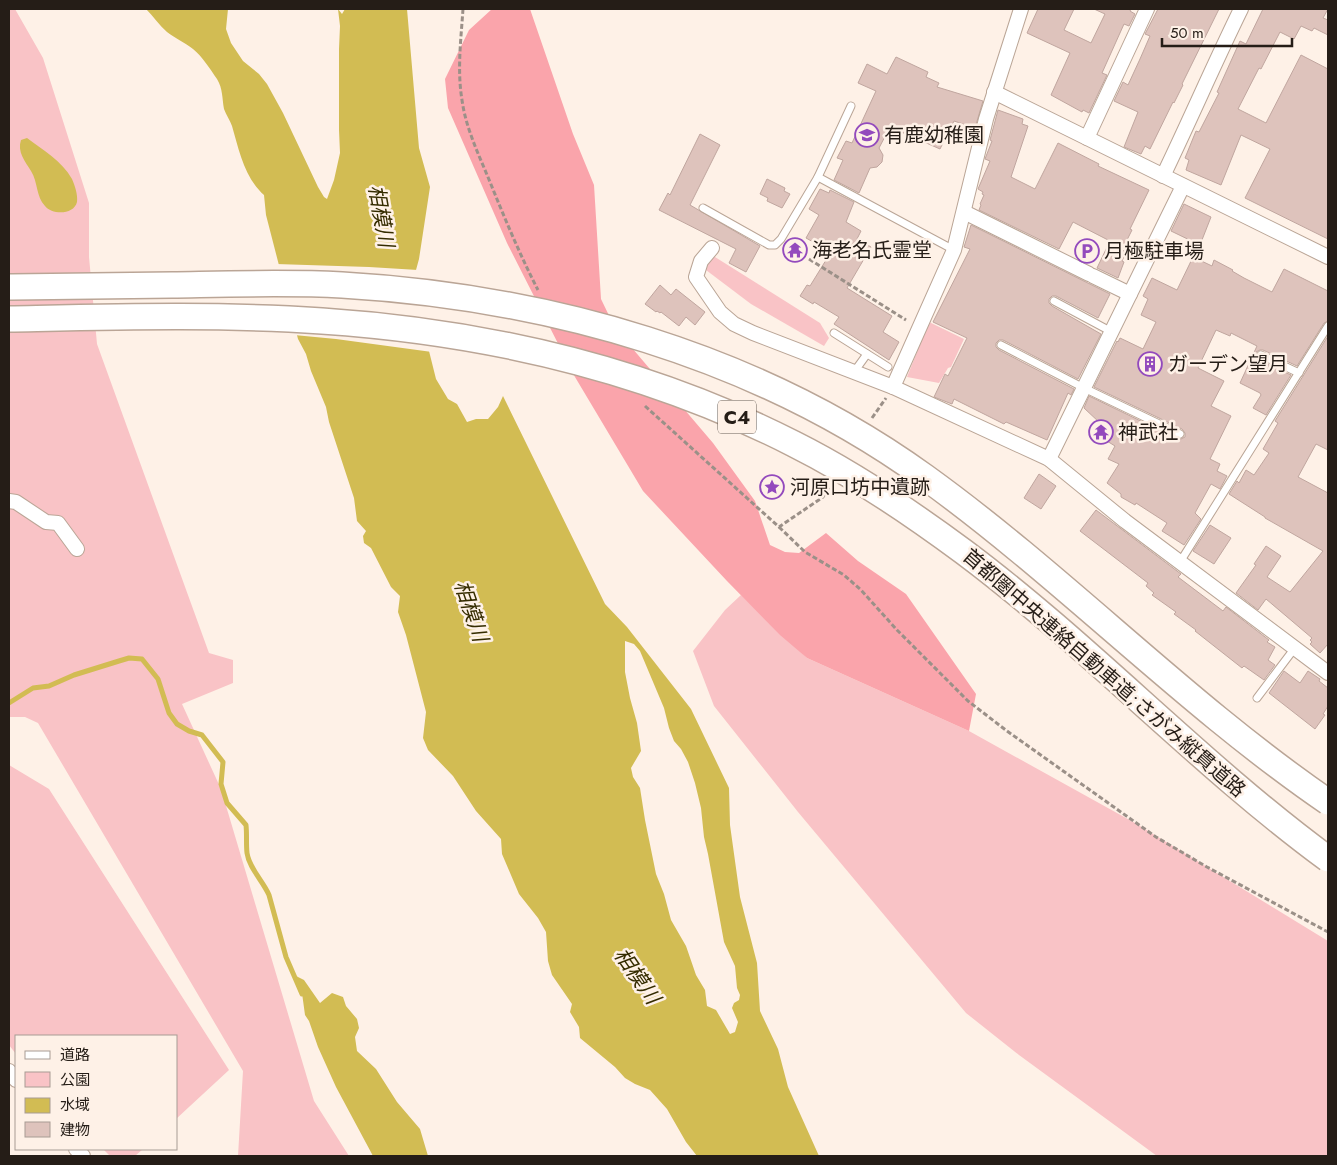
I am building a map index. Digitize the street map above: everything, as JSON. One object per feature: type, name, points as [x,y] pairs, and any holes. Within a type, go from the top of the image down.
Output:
[{"type":"highway","name":"首都圏中央連絡自動車道;さがみ縦貫道路","points":[[9,287],[254,283],[338,285],[414,290],[482,299],[601,326],[663,345],[722,367],[828,417],[877,444],[923,475],[1040,567],[1246,743],[1328,802]]},
{"type":"highway","name":"首都圏中央連絡自動車道;さがみ縦貫道路","points":[[9,319],[248,317],[321,321],[444,334],[577,360],[682,394],[795,444],[854,477],[962,550],[1011,588],[1249,797],[1328,859]]},
{"type":"street","points":[[893,387],[954,250],[986,119],[1021,9]]},
{"type":"street","points":[[1087,138],[1147,9]]},
{"type":"street","points":[[1163,176],[1241,9]]},
{"type":"street","points":[[994,92],[1328,257]]},
{"type":"street","points":[[1050,460],[1182,186]]},
{"type":"street","points":[[964,212],[1130,294]]},
{"type":"street","points":[[712,248],[701,262],[696,277],[720,312],[734,324],[893,387],[1050,460],[1125,521],[1328,673]]},
{"type":"street","points":[[9,502],[16,502],[46,522],[58,523],[77,549]]},
{"type":"lane","points":[[703,208],[769,245],[775,245],[782,239],[818,177],[851,106]]},
{"type":"lane","points":[[818,177],[954,250]]},
{"type":"lane","points":[[1054,301],[1112,332]]},
{"type":"lane","points":[[1180,562],[1328,326]]},
{"type":"lane","points":[[834,333],[888,367]]},
{"type":"lane","points":[[1001,345],[1084,388],[1180,434]]},
{"type":"lane","points":[[854,372],[867,354]]},
{"type":"lane","points":[[1262,355],[1299,373]]},
{"type":"lane","points":[[1257,698],[1294,648]]},
{"type":"path","points":[[463,9],[460,78],[467,126],[520,254],[538,291]]},
{"type":"path","points":[[809,259],[920,328]]},
{"type":"path","points":[[872,419],[893,387]]},
{"type":"path","points":[[640,401],[804,552],[844,575],[861,590],[897,630],[968,701],[1156,837],[1207,868],[1328,932]]},
{"type":"path","points":[[778,527],[823,497],[832,481]]},
{"type":"green space","points":[[9,9],[15,9],[43,58],[89,203],[89,257],[97,344],[209,653],[233,660],[233,683],[182,704],[221,789],[314,1101],[349,1156],[238,1156],[243,1071],[38,723],[25,717],[9,717]]},
{"type":"green space","points":[[715,257],[820,323],[829,338],[824,346],[751,304],[702,267],[711,258]]},
{"type":"green space","points":[[929,322],[964,339],[951,367],[948,368],[939,383],[907,377]]},
{"type":"green space","points":[[741,595],[807,658],[969,731],[1135,823],[1328,941],[1328,1156],[1157,1156],[1019,1055],[966,1013],[798,812],[714,706],[693,651],[725,610]]},
{"type":"green space","points":[[9,765],[49,789],[229,1070],[178,1117],[178,1035],[15,1035],[15,1053],[9,1045]]},
{"type":"green space","points":[[104,1150],[142,1150],[135,1156],[110,1156]]},
{"type":"shaded area","points":[[492,9],[530,9],[573,134],[594,185],[601,299],[615,328],[713,443],[755,501],[770,545],[785,552],[799,553],[826,533],[858,561],[906,594],[976,694],[969,731],[807,658],[780,635],[643,491],[575,377],[507,243],[448,108],[445,79],[469,30]]},
{"type":"water","name":"相模川","points":[[146,9],[228,9],[226,29],[231,43],[243,61],[259,74],[267,84],[318,187],[327,199],[334,180],[340,153],[340,26],[338,9],[342,14],[345,9],[407,9],[419,148],[430,187],[416,270],[429,351],[436,379],[448,399],[457,404],[467,422],[476,419],[488,419],[498,407],[503,396],[605,604],[627,627],[691,709],[729,788],[730,825],[740,897],[757,963],[760,1011],[778,1049],[788,1087],[819,1156],[697,1156],[686,1142],[667,1109],[650,1090],[625,1078],[615,1067],[580,1038],[579,1027],[570,1012],[572,1004],[552,975],[548,961],[546,932],[538,918],[519,894],[502,854],[501,839],[476,811],[453,776],[428,750],[423,738],[426,712],[406,635],[398,612],[400,596],[391,587],[371,548],[364,543],[363,536],[366,531],[357,521],[354,498],[329,422],[326,407],[306,354],[298,339],[266,215],[264,195],[257,188],[243,163],[232,126],[224,109],[219,83],[196,52],[167,32]],"holes":[[[625,641],[634,644],[640,651],[664,708],[674,741],[688,762],[695,783],[724,942],[735,966],[737,988],[740,995],[739,1000],[734,1003],[732,1008],[738,1022],[735,1032],[730,1034],[716,1010],[707,1006],[705,990],[696,975],[686,946],[671,920],[656,874],[640,788],[633,777],[631,768],[641,751],[637,723],[625,672]]]},
{"type":"water","points":[[27,138],[58,161],[72,179],[76,190],[77,202],[72,209],[57,212],[48,209],[42,202],[33,175],[24,160],[20,148],[21,140]]},
{"type":"water","points":[[296,976],[304,980],[320,1003],[332,993],[343,997],[346,1006],[357,1019],[359,1028],[355,1037],[357,1051],[376,1069],[397,1102],[420,1129],[428,1156],[373,1156],[336,1087],[318,1047],[305,1015],[302,993]]},
{"type":"pier","points":[[276,264],[418,270],[432,352],[294,335]]},
{"type":"building","points":[[1038,9],[1074,9],[1064,30],[1091,43],[1105,14],[1094,9],[1131,9],[1130,11],[1135,14],[1129,26],[1124,24],[1102,73],[1107,75],[1089,113],[1083,110],[1082,112],[1051,95],[1070,53],[1027,33]]},
{"type":"building","points":[[1158,9],[1219,9],[1150,149],[1145,146],[1141,154],[1124,147],[1138,112],[1114,101],[1123,82],[1128,85],[1150,36],[1145,34]]},
{"type":"building","points":[[1263,9],[1328,9],[1323,18],[1328,20],[1328,35],[1314,28],[1312,31],[1301,26],[1294,39],[1280,32],[1238,109],[1266,123],[1301,55],[1328,69],[1328,239],[1245,198],[1270,149],[1241,135],[1221,185],[1186,170],[1189,160],[1185,158],[1196,131],[1199,132],[1219,93],[1217,92],[1240,41],[1246,44]]},
{"type":"building","points":[[896,57],[928,72],[926,77],[939,83],[937,87],[983,101],[975,128],[954,121],[940,149],[890,127],[879,148],[883,155],[882,162],[877,167],[870,168],[859,193],[834,180],[843,160],[837,158],[846,141],[852,143],[876,91],[858,83],[867,64],[887,74]]},
{"type":"building","points":[[998,110],[1023,119],[1022,124],[1028,126],[1011,177],[1035,189],[1058,143],[1099,164],[1098,166],[1149,190],[1122,250],[1126,252],[1118,278],[1097,268],[1110,241],[1073,222],[1059,249],[979,210],[984,195],[978,189],[990,161],[985,159],[992,141],[990,140]]},
{"type":"building","points":[[700,134],[720,145],[690,205],[760,246],[746,272],[729,263],[736,249],[659,210],[668,193],[670,195]]},
{"type":"building","points":[[767,179],[785,188],[784,191],[790,194],[782,208],[767,201],[768,198],[760,194]]},
{"type":"building","points":[[820,189],[829,193],[830,190],[854,202],[846,222],[861,231],[857,239],[871,247],[847,288],[892,316],[883,332],[899,342],[889,360],[834,324],[839,317],[800,296],[807,285],[810,286],[831,252],[806,238],[819,215],[809,209]]},
{"type":"building","points":[[1184,204],[1211,217],[1200,245],[1171,231]]},
{"type":"building","points":[[971,225],[1110,294],[1098,318],[1056,296],[1052,296],[1049,299],[1049,303],[1052,306],[1101,334],[1078,379],[1003,340],[999,340],[996,343],[996,347],[999,350],[1074,389],[1071,395],[1068,393],[1047,440],[1006,422],[1004,424],[954,399],[952,404],[934,397],[945,374],[948,376],[967,338],[933,322],[970,249],[964,247]]},
{"type":"building","points":[[1193,257],[1212,266],[1214,260],[1272,292],[1284,269],[1328,291],[1328,321],[1324,323],[1297,366],[1263,350],[1256,352],[1258,360],[1291,375],[1266,415],[1253,408],[1261,395],[1260,393],[1240,383],[1257,346],[1231,333],[1230,336],[1216,330],[1198,368],[1224,381],[1211,406],[1231,416],[1210,459],[1220,464],[1217,471],[1227,476],[1220,489],[1211,484],[1195,513],[1201,519],[1184,545],[1162,531],[1167,523],[1136,503],[1135,505],[1121,497],[1121,494],[1107,483],[1119,464],[1108,459],[1115,446],[1094,433],[1100,423],[1084,408],[1089,396],[1178,439],[1185,437],[1182,429],[1094,387],[1120,338],[1143,349],[1156,322],[1141,315],[1148,299],[1143,296],[1152,278],[1177,290]]},
{"type":"building","points":[[660,285],[671,295],[676,289],[705,312],[695,325],[686,317],[679,326],[661,312],[656,312],[645,304]]},
{"type":"building","points":[[1328,336],[1328,450],[1316,444],[1298,477],[1328,493],[1328,644],[1320,653],[1310,644],[1312,638],[1266,599],[1258,610],[1236,593],[1256,565],[1254,564],[1266,546],[1281,556],[1267,577],[1290,592],[1323,551],[1265,518],[1229,494],[1237,481],[1239,483],[1246,470],[1254,475],[1269,453],[1263,449],[1278,423],[1275,421]]},
{"type":"building","points":[[1039,474],[1056,486],[1041,509],[1024,498]]},
{"type":"building","points":[[1096,510],[1181,574],[1178,577],[1223,611],[1226,607],[1269,640],[1267,642],[1275,647],[1268,660],[1275,665],[1264,680],[1244,666],[1242,668],[1174,614],[1176,612],[1152,595],[1154,593],[1146,586],[1148,583],[1080,531]]},
{"type":"building","points":[[1210,525],[1231,538],[1214,564],[1193,551]]},
{"type":"building","points":[[1284,671],[1300,683],[1308,671],[1320,679],[1319,681],[1328,688],[1328,706],[1323,714],[1325,715],[1315,729],[1269,693]]},
{"type":"waterway","points":[[9,703],[33,688],[49,686],[74,675],[129,658],[142,659],[158,679],[169,713],[177,724],[189,731],[202,735],[223,762],[221,784],[227,803],[246,825],[248,859],[269,895],[286,957],[302,994]]},
{"type":"place","name":"有鹿幼稚園","points":[[867,135]]},
{"type":"place","name":"海老名氏霊堂","points":[[795,250]]},
{"type":"place","name":"月極駐車場","points":[[1087,251]]},
{"type":"place","name":"ガーデン望月","points":[[1150,364]]},
{"type":"place","name":"神武社","points":[[1101,432]]},
{"type":"place","name":"河原口坊中遺跡","points":[[772,487]]}]
